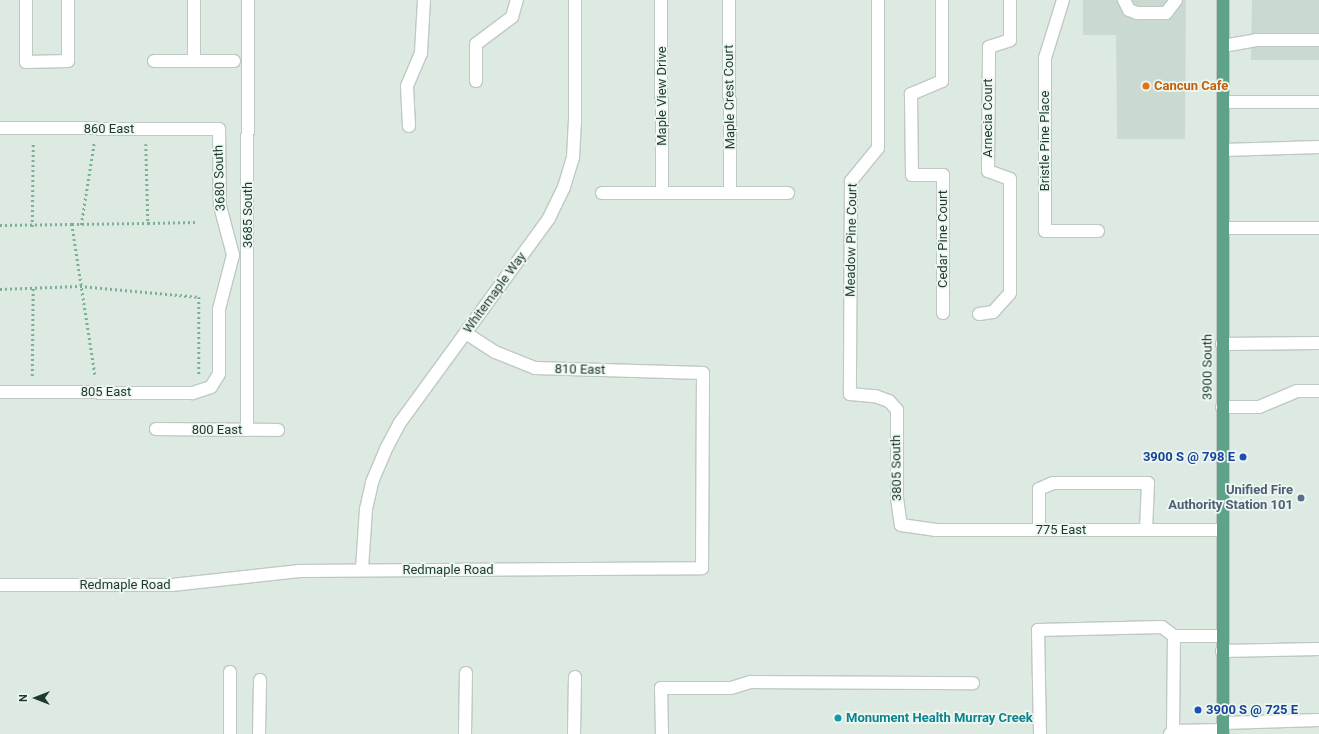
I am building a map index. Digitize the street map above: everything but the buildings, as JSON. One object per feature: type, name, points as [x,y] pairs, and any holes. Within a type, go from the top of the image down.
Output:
[{"type":"main road","name":"3900 South","points":[[1223,0],[1223,729]]},
{"type":"street","points":[[26,0],[26,62],[68,61],[68,0]]},
{"type":"street","points":[[194,0],[194,61]]},
{"type":"street","name":"3685 South","points":[[247,430],[248,0]]},
{"type":"street","points":[[409,126],[407,86],[421,53],[424,0]]},
{"type":"street","points":[[476,81],[476,44],[512,17],[517,0]]},
{"type":"street","name":"Whitemaple Way","points":[[362,569],[366,509],[372,482],[387,447],[466,333],[549,218],[564,187],[573,158],[575,122],[574,0]]},
{"type":"street","name":"Maple View Drive","points":[[661,0],[662,193]]},
{"type":"street","name":"Maple Crest Court","points":[[730,0],[730,193]]},
{"type":"street","name":"Meadow Pine Court","points":[[878,0],[878,148],[851,181],[850,394],[875,396],[889,401],[896,410]]},
{"type":"street","name":"Cedar Pine Court","points":[[942,0],[942,81],[911,94],[912,176],[943,175],[943,313]]},
{"type":"street","name":"Arnecia Court","points":[[979,314],[993,312],[1010,293],[1010,179],[988,170],[989,47],[1010,40],[1010,0]]},
{"type":"street","name":"Bristle Pine Place","points":[[1063,0],[1045,58],[1045,231],[1098,231]]},
{"type":"street","points":[[1124,0],[1129,10],[1137,13],[1166,13],[1176,0]]},
{"type":"street","points":[[1223,46],[1256,40],[1319,40]]},
{"type":"street","points":[[154,61],[234,61]]},
{"type":"street","points":[[1223,102],[1319,102]]},
{"type":"street","name":"860 East","points":[[0,128],[219,129]]},
{"type":"street","name":"3680 South","points":[[211,387],[219,374],[219,309],[233,255],[220,206],[219,129]]},
{"type":"street","points":[[1223,150],[1319,147]]},
{"type":"street","points":[[602,193],[788,193]]},
{"type":"street","points":[[1223,228],[1319,228]]},
{"type":"street","name":"810 East","points":[[466,333],[495,352],[536,368],[703,373]]},
{"type":"street","points":[[1222,344],[1319,343]]},
{"type":"street","name":"Redmaple Road","points":[[0,585],[172,585],[299,571],[362,569],[702,568],[703,373]]},
{"type":"street","name":"805 East","points":[[0,392],[192,393],[211,387]]},
{"type":"street","points":[[1222,407],[1259,407],[1297,391],[1319,391]]},
{"type":"street","name":"3805 South","points":[[896,410],[897,498],[901,525]]},
{"type":"street","name":"800 East","points":[[156,429],[278,430]]},
{"type":"street","points":[[1039,530],[1040,489],[1061,483],[1148,483],[1146,530]]},
{"type":"street","name":"775 East","points":[[901,525],[935,530],[1222,530]]},
{"type":"street","points":[[1040,734],[1038,630],[1162,627],[1174,636],[1222,636]]},
{"type":"street","points":[[1174,636],[1172,732],[1319,720]]},
{"type":"street","points":[[1222,651],[1319,649]]},
{"type":"street","points":[[230,672],[230,734]]},
{"type":"street","points":[[465,734],[466,673]]},
{"type":"street","points":[[574,677],[574,734]]},
{"type":"street","points":[[260,680],[260,734]]},
{"type":"street","points":[[662,734],[661,688],[731,688],[751,682],[973,683]]},
{"type":"path","points":[[32,227],[33,143]]},
{"type":"path","points":[[82,225],[94,143]]},
{"type":"path","points":[[146,144],[148,223]]},
{"type":"path","points":[[0,225],[32,227],[72,224],[198,222]]},
{"type":"path","points":[[72,224],[80,286],[95,375]]},
{"type":"path","points":[[0,289],[80,286],[199,297],[199,375]]},
{"type":"path","points":[[32,376],[33,287]]},
{"type":"shaded area","points":[[1083,0],[1186,0],[1185,139],[1117,139],[1116,35],[1083,35]]},
{"type":"shaded area","points":[[1252,0],[1319,0],[1319,60],[1251,60]]},
{"type":"place","name":"Cancun Cafe","points":[[1146,86]]},
{"type":"place","name":"3900 S @ 798 E","points":[[1243,457]]},
{"type":"place","name":"Unified Fire Authority Station 101","points":[[1301,498]]},
{"type":"place","name":"3900 S @ 725 E","points":[[1198,710]]},
{"type":"place","name":"Monument Health Murray Creek","points":[[838,718]]}]
